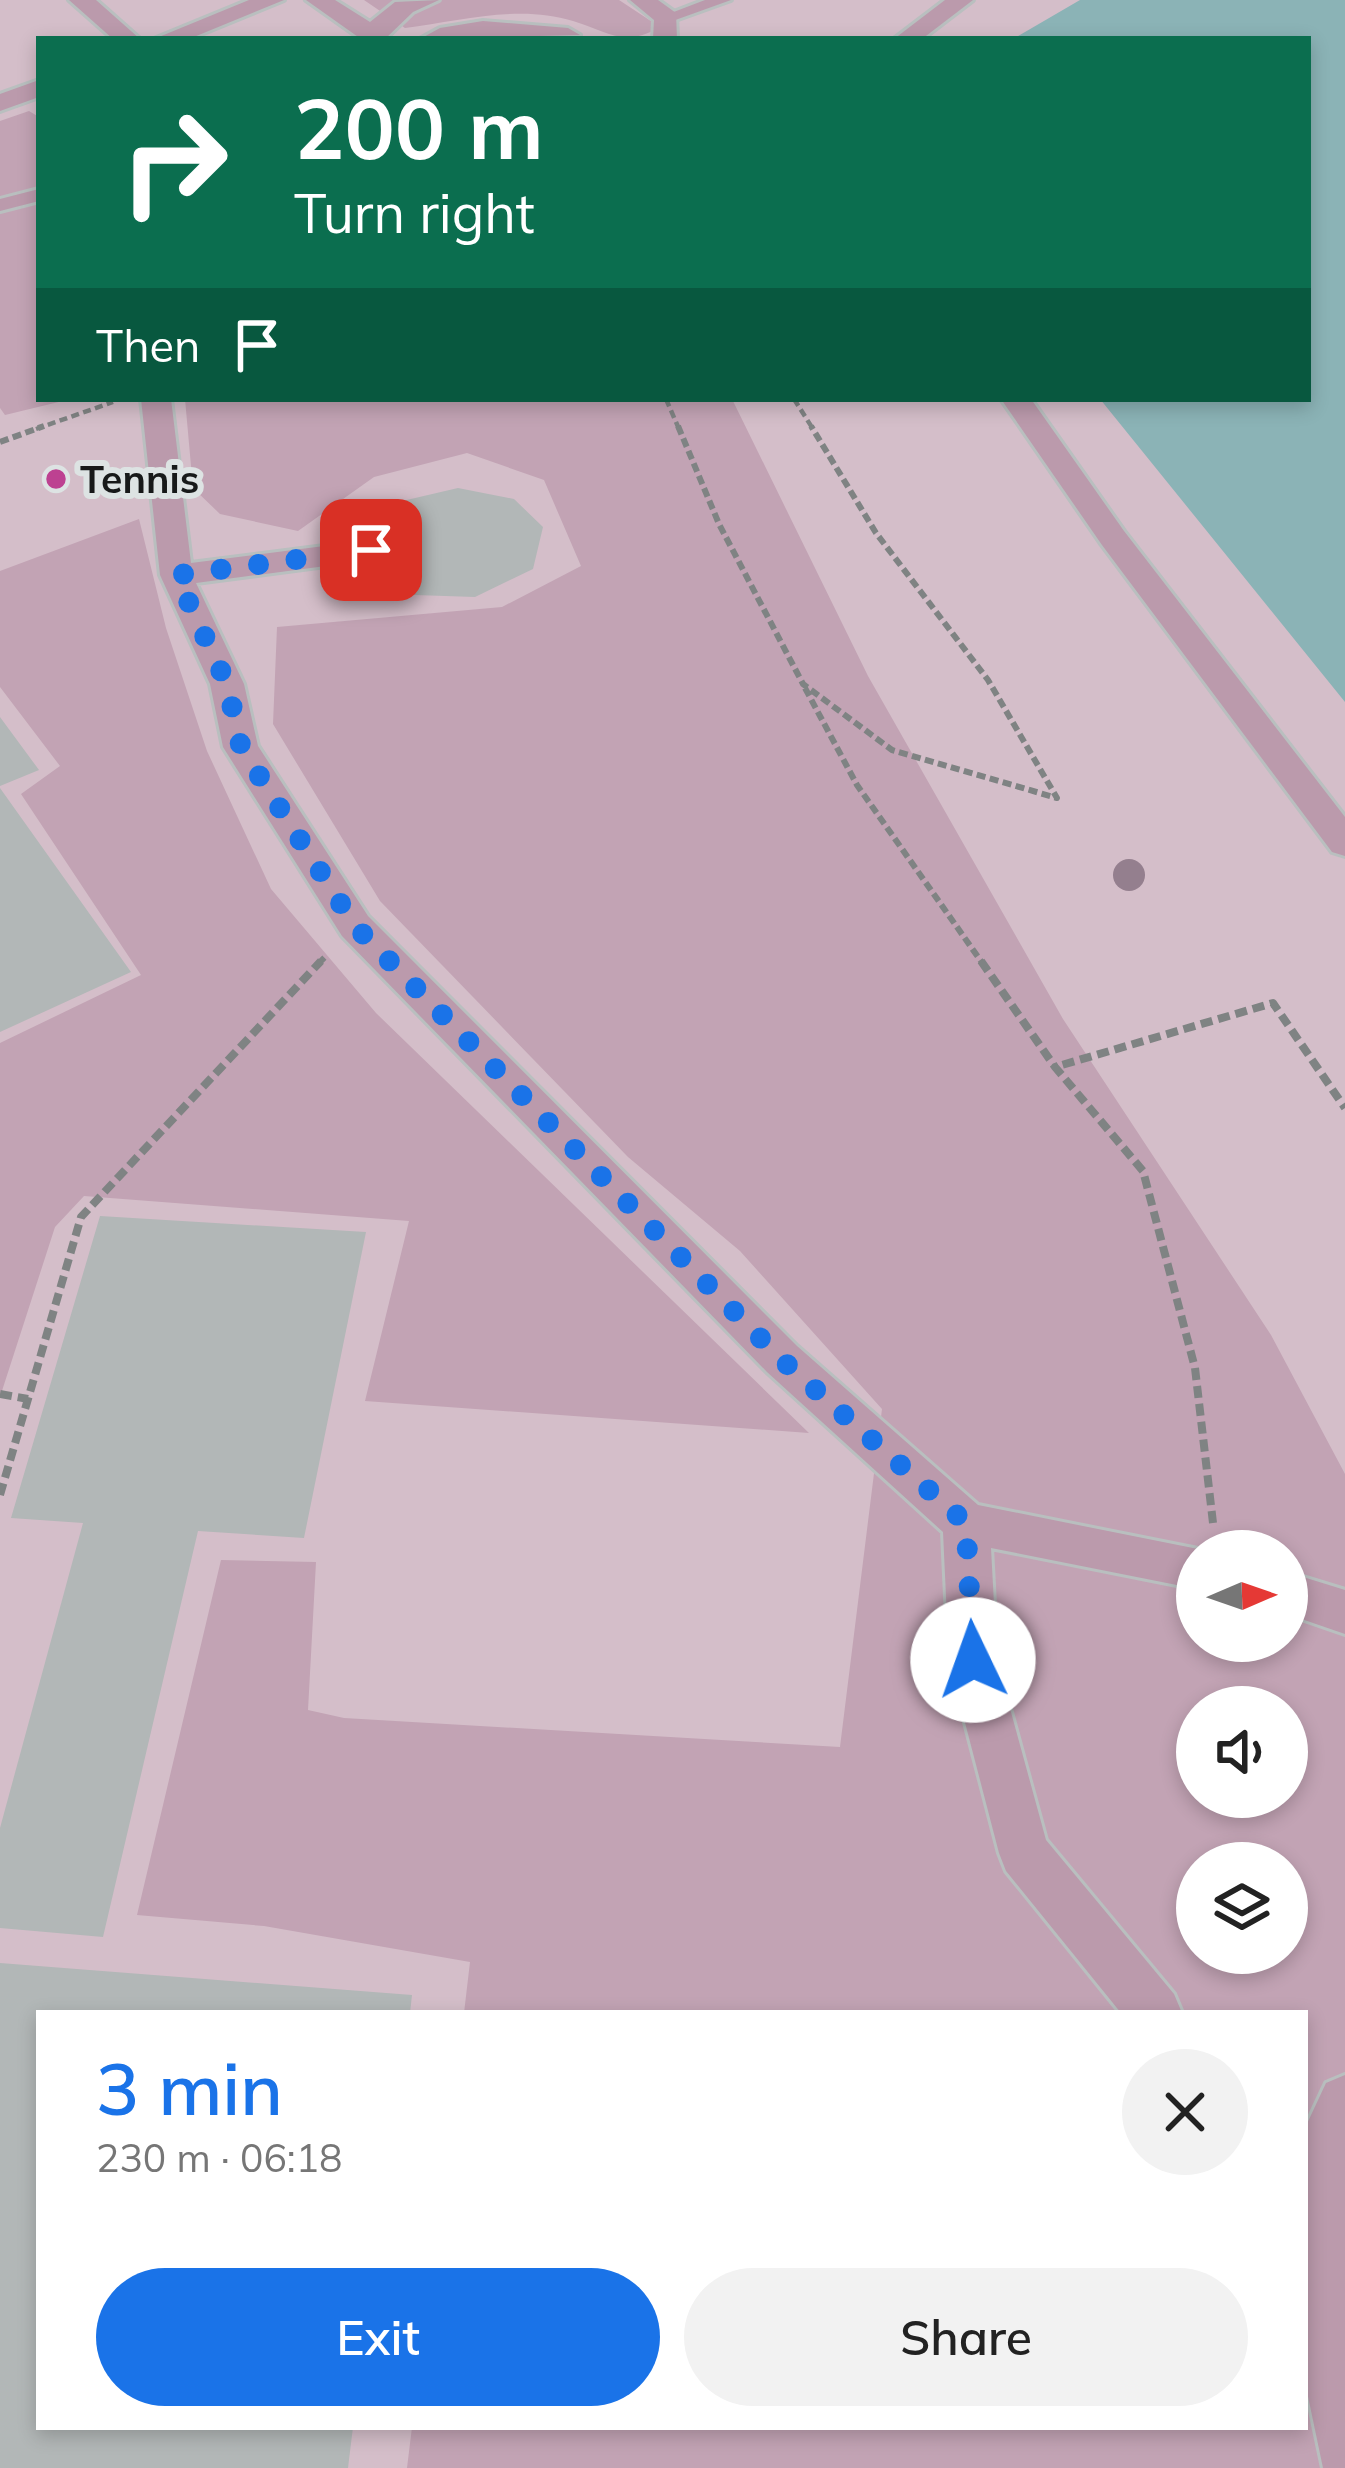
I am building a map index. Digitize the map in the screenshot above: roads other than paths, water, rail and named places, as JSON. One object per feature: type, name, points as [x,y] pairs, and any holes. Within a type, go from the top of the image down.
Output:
[{"type":"street","points":[[81,0],[124,36]]},
{"type":"street","points":[[174,36],[272,0]]},
{"type":"street","points":[[318,0],[371,36]]},
{"type":"street","points":[[373,36],[404,7],[428,0]]},
{"type":"street","points":[[642,0],[666,28]]},
{"type":"street","points":[[910,36],[961,0]]},
{"type":"street","points":[[441,36],[460,29],[511,27],[568,35]]},
{"type":"street","points":[[0,104],[36,89]]},
{"type":"street","points":[[156,402],[176,575],[227,684],[241,747],[355,926],[782,1360],[966,1523],[1176,1564]]},
{"type":"street","points":[[1018,402],[1113,538],[1345,843]]},
{"type":"street","points":[[176,575],[371,550]]},
{"type":"street","points":[[966,1523],[973,1660],[1024,1852],[1153,2010]]},
{"type":"street","points":[[1308,1600],[1345,1612]]},
{"type":"street","points":[[1345,2102],[1313,2147],[1324,2318],[1345,2450]]},
{"type":"lane","points":[[666,28],[722,0]]},
{"type":"lane","points":[[0,205],[36,196]]},
{"type":"water","points":[[1080,0],[1345,0],[1345,702],[1102,402],[1311,402],[1311,36],[1018,36]]},
{"type":"place","name":"Tennis","points":[[56,479]]}]
